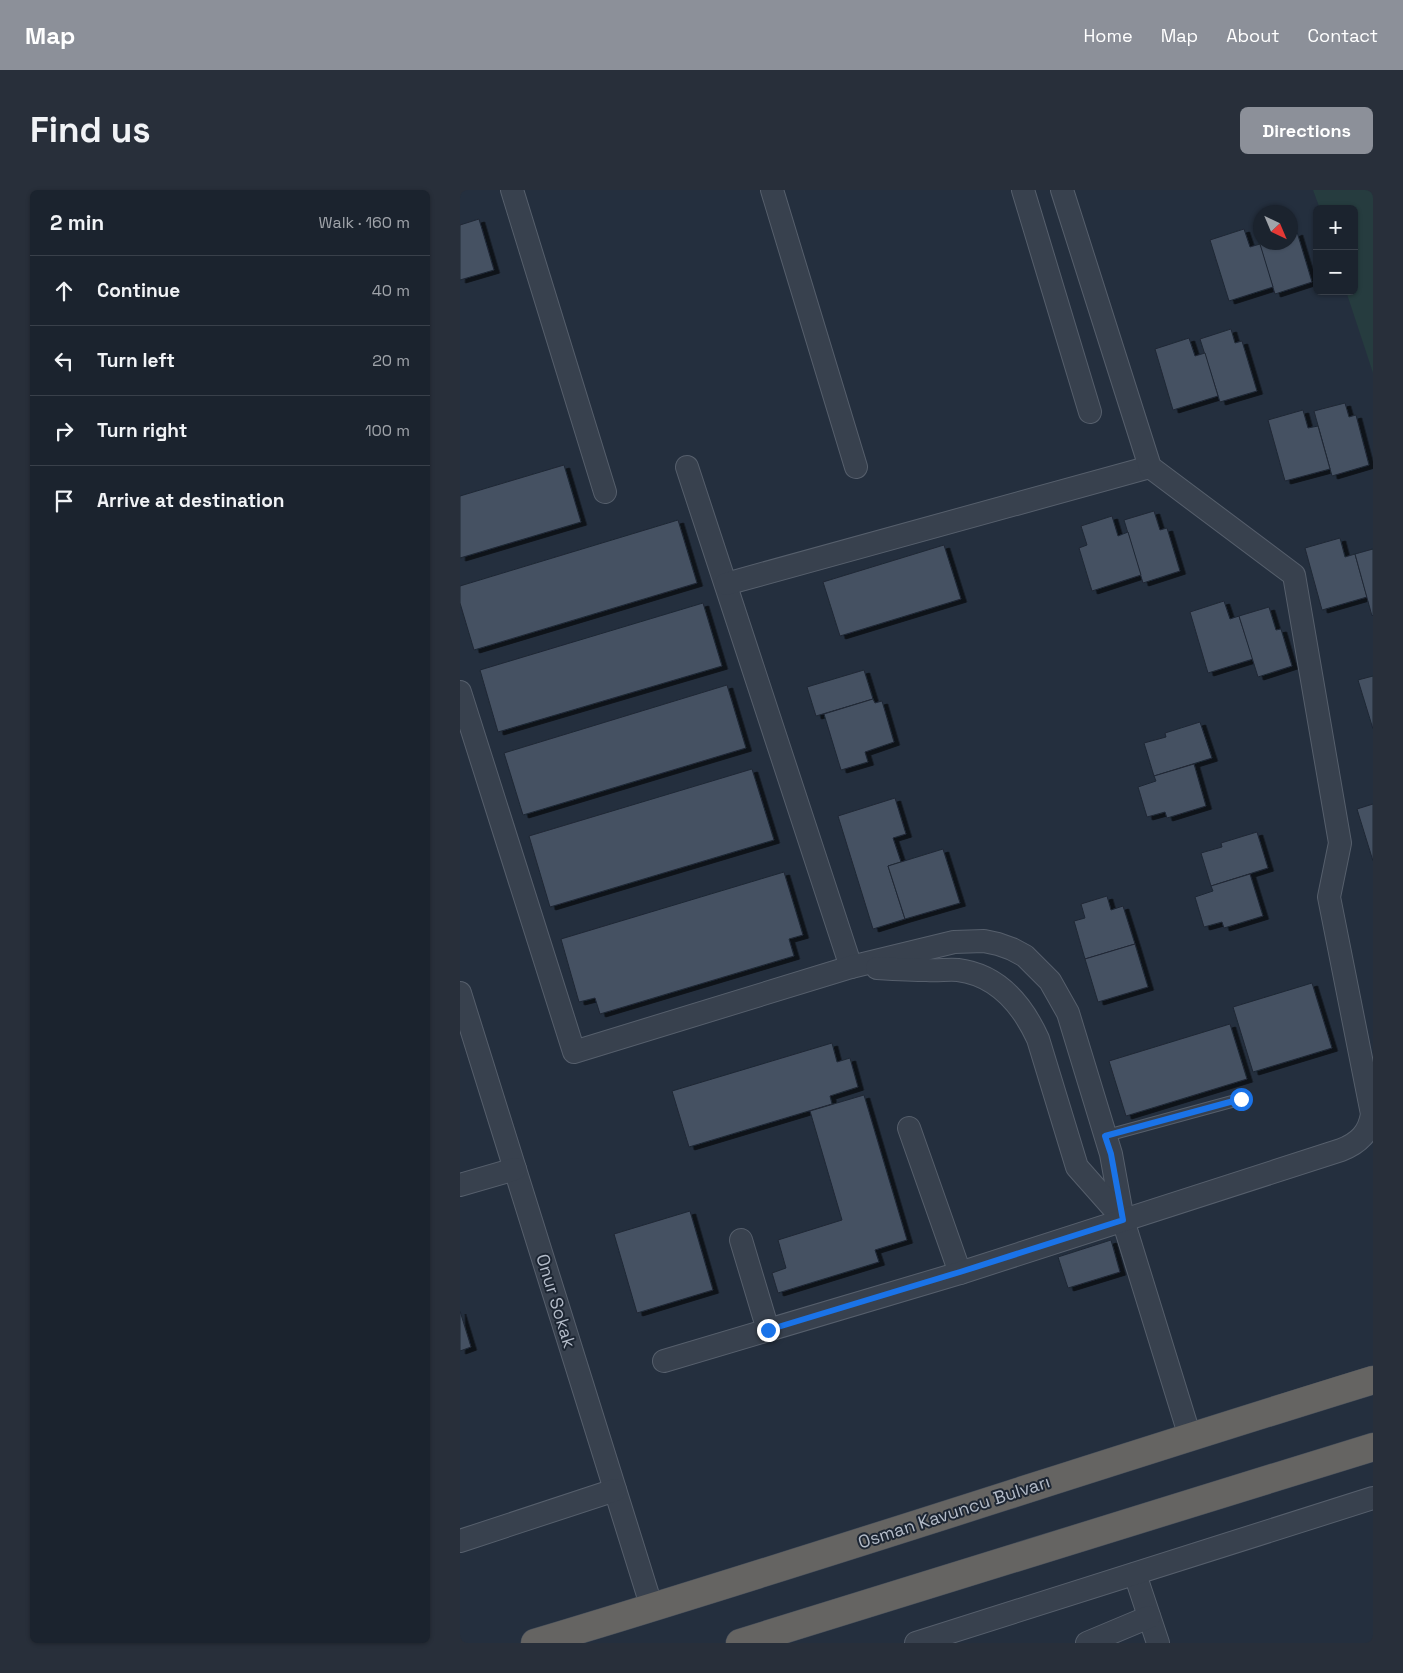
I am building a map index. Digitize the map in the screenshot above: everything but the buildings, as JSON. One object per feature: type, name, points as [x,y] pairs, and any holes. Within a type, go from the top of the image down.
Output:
[{"type":"highway","name":"Osman Kavuncu Bulvarı","points":[[536,1643],[1373,1380]]},
{"type":"highway","points":[[740,1643],[1373,1447]]},
{"type":"street","points":[[512,190],[605,492]]},
{"type":"street","points":[[772,190],[856,468]]},
{"type":"street","points":[[1023,190],[1090,412]]},
{"type":"street","points":[[664,1361],[960,1272],[1349,1147],[1356,1143],[1367,1130],[1372,1114],[1329,897],[1340,843],[1294,575],[1150,467],[1062,190]]},
{"type":"street","points":[[687,467],[851,967]]},
{"type":"street","points":[[726,584],[1150,467]]},
{"type":"street","points":[[460,692],[574,1052],[851,967],[954,942],[969,941],[998,944],[1012,948],[1025,956],[1050,981],[1068,1013],[1111,1154],[1123,1220],[1190,1437]]},
{"type":"street","points":[[851,967],[958,970],[985,977],[1004,989],[1021,1008],[1031,1023],[1038,1039],[1077,1166],[1123,1220]]},
{"type":"street","name":"Onur Sokak","points":[[460,993],[652,1608]]},
{"type":"street","points":[[909,1128],[960,1272]]},
{"type":"street","points":[[460,1185],[515,1169]]},
{"type":"street","points":[[741,1240],[768,1330]]},
{"type":"street","points":[[460,1541],[615,1490]]},
{"type":"street","points":[[916,1643],[1373,1498]]},
{"type":"street","points":[[1135,1574],[1158,1643]]},
{"type":"street","points":[[1086,1643],[1149,1617]]},
{"type":"lane","points":[[1105,1136],[1241,1099]]},
{"type":"green space","points":[[1313,190],[1373,190],[1373,373],[1347,295],[1358,295],[1358,205],[1319,205]]},
{"type":"route","points":[[768,1330],[1123,1220],[1111,1154],[1105,1136],[1241,1099]]}]
